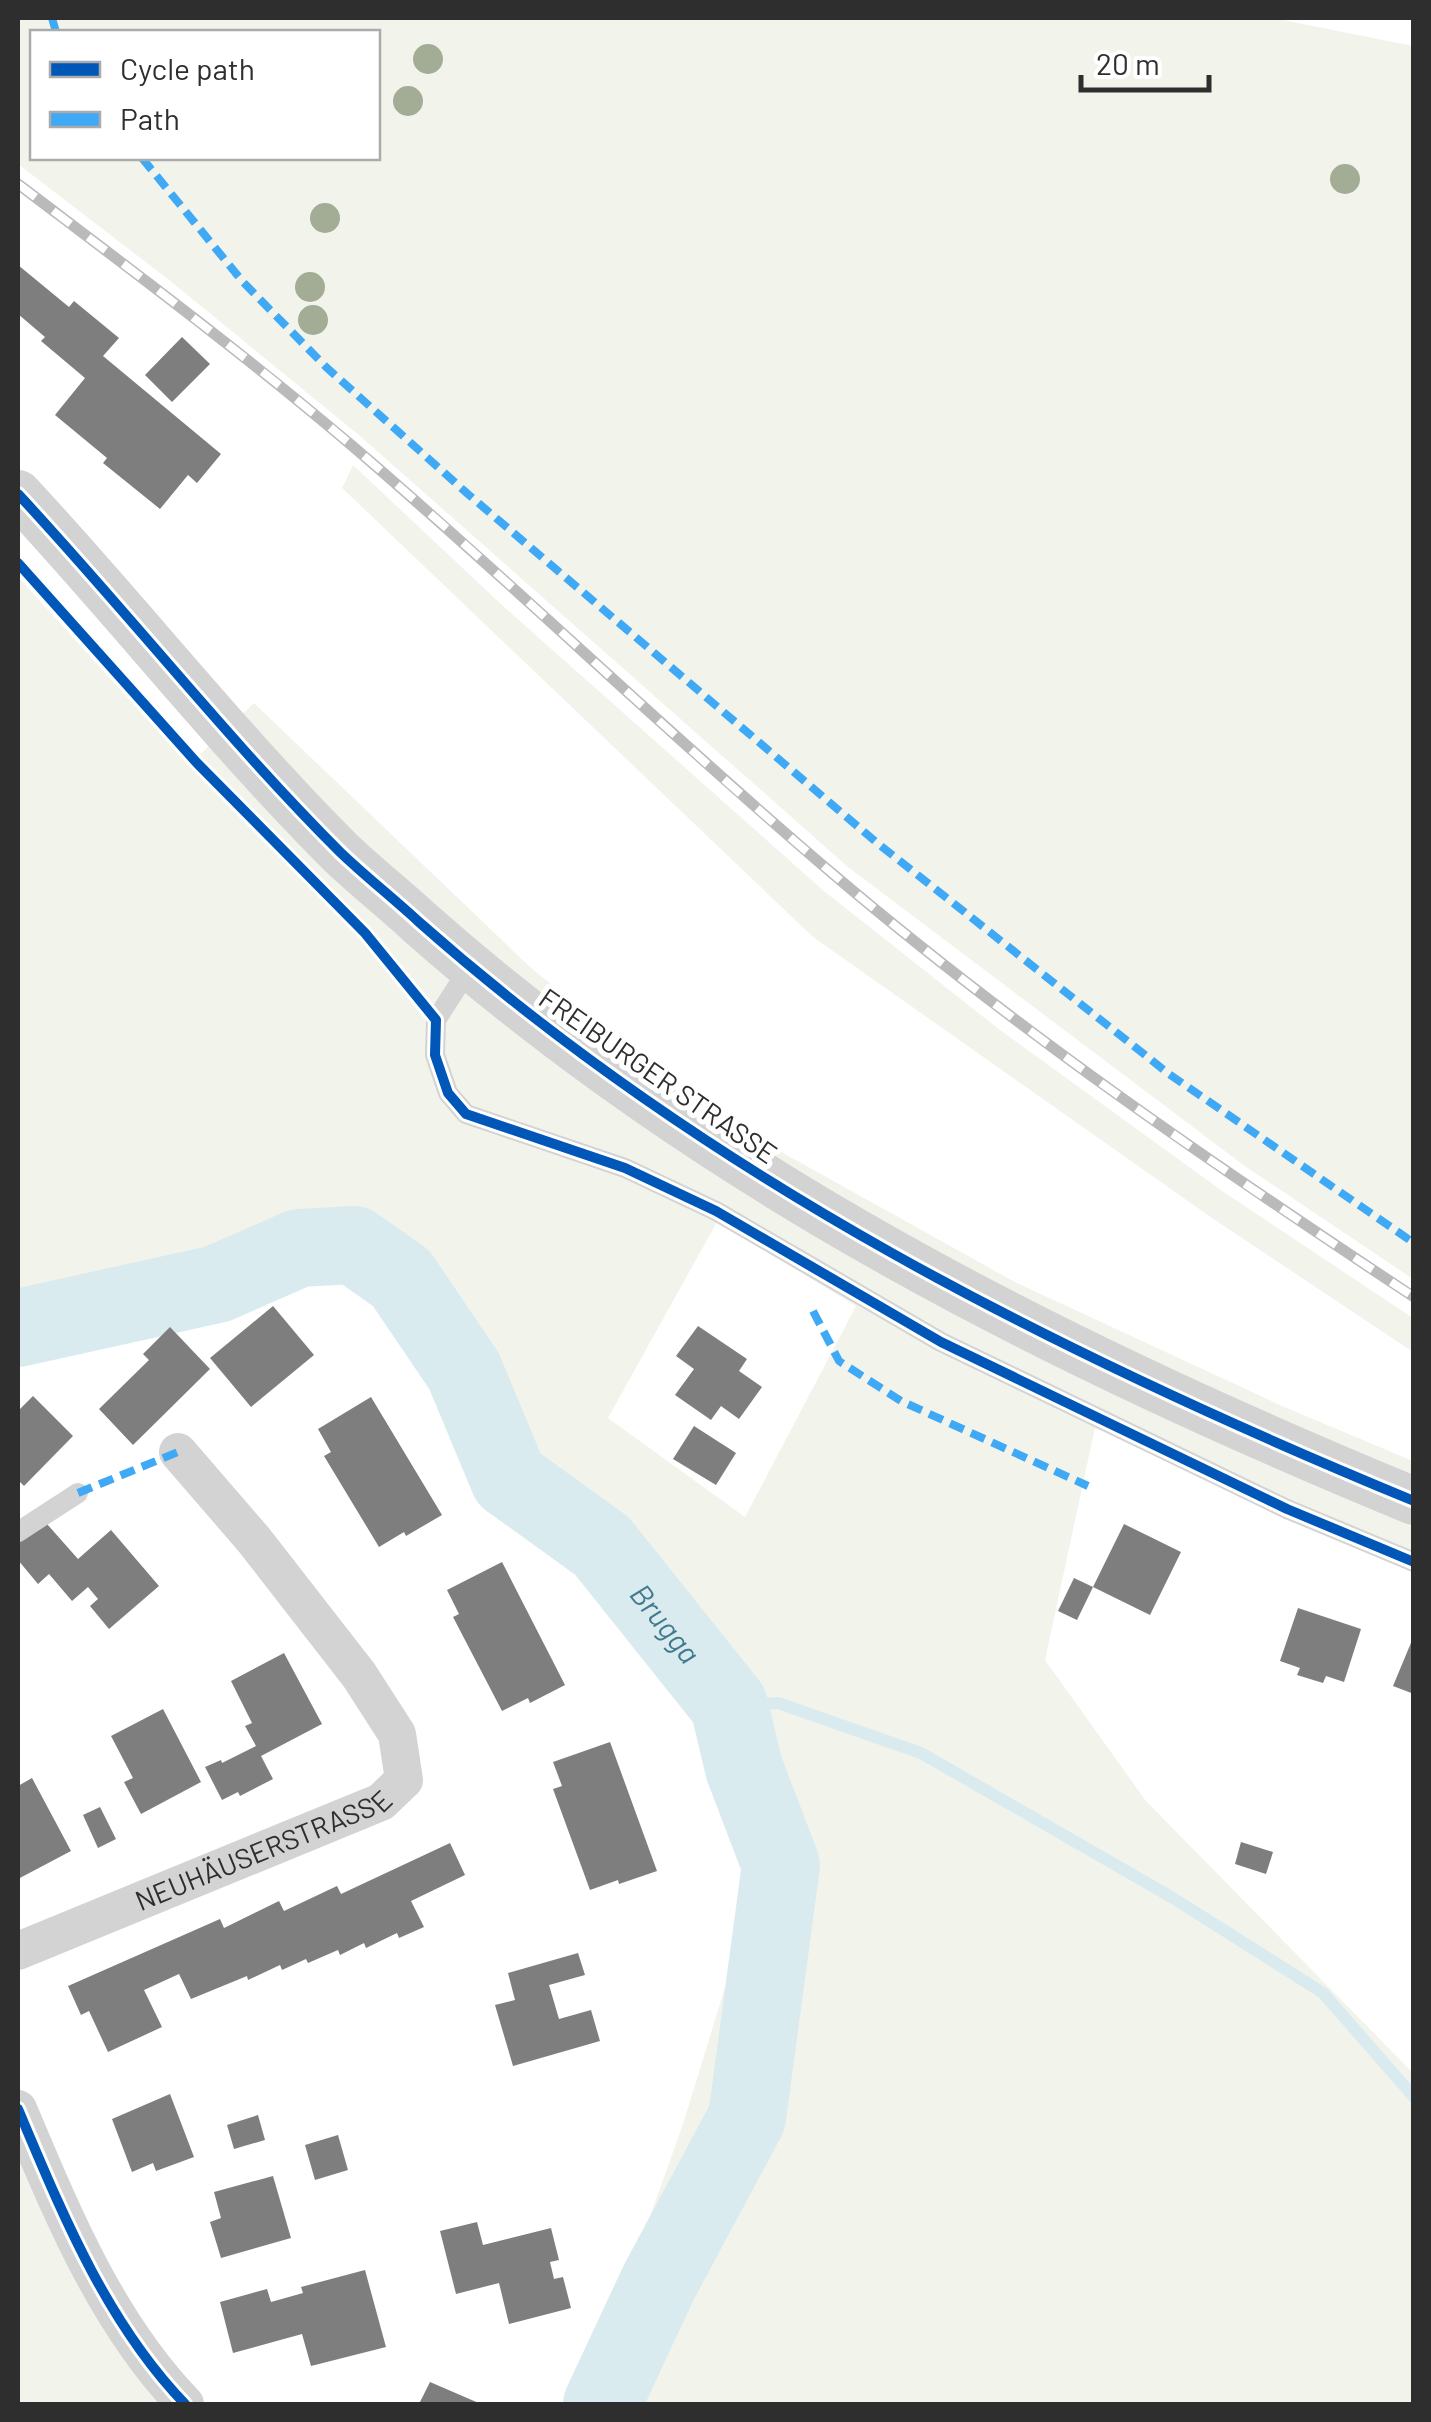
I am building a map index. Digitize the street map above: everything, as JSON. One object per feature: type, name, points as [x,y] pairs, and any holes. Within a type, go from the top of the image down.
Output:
[{"type":"street","name":"FREIBURGER STRASSE","points":[[18,494],[233,738],[342,853],[470,967],[571,1048],[700,1138],[815,1211],[954,1289],[1151,1386],[1414,1501]]},
{"type":"street","name":"NEUHÄUSERSTRASSE","points":[[18,1952],[381,1802],[404,1780],[397,1734],[359,1675],[254,1540],[178,1452]]},
{"type":"street","points":[[18,2108],[104,2297],[153,2371],[185,2404]]},
{"type":"lane","points":[[470,967],[436,1020],[435,1055],[448,1093],[466,1114],[625,1168],[700,1204],[941,1342],[1287,1509],[1414,1562]]},
{"type":"lane","points":[[18,1532],[78,1492]]},
{"type":"shaded area","points":[[18,18],[1273,18],[1413,46],[1413,1279],[1246,1167],[848,867],[360,436],[169,280],[18,164]]},
{"type":"shaded area","points":[[353,465],[503,606],[824,891],[1000,1030],[1225,1193],[1413,1318],[1413,1352],[1209,1216],[813,937],[342,488]]},
{"type":"shaded area","points":[[18,577],[189,765],[254,703],[530,967],[628,1047],[785,1154],[1015,1282],[1282,1406],[1413,1461],[1413,1571],[1285,1517],[1095,1428],[1045,1660],[1146,1801],[1413,2073],[1413,2404],[572,2404],[628,2278],[683,2124],[751,1903],[730,1787],[692,1705],[595,1585],[479,1473],[376,1273],[309,1259],[223,1291],[18,1346]],"holes":[[[717,1222],[856,1306],[745,1517],[608,1418]]]},
{"type":"shaded area","points":[[18,2150],[61,2252],[96,2317],[138,2377],[163,2404],[18,2404]]},
{"type":"building","points":[[18,265],[69,307],[74,301],[119,338],[103,356],[221,454],[197,483],[188,475],[160,509],[103,463],[107,458],[55,415],[85,378],[41,341],[45,337],[18,314]]},
{"type":"building","points":[[182,337],[210,364],[172,402],[145,375]]},
{"type":"building","points":[[273,1306],[314,1355],[251,1407],[210,1358]]},
{"type":"building","points":[[698,1326],[747,1359],[739,1371],[762,1387],[739,1419],[721,1406],[711,1420],[675,1395],[694,1369],[676,1356]]},
{"type":"building","points":[[170,1327],[210,1369],[133,1445],[99,1409],[149,1360],[143,1354]]},
{"type":"building","points":[[33,1396],[73,1436],[24,1486],[18,1480],[18,1411]]},
{"type":"building","points":[[371,1397],[442,1515],[379,1547],[324,1456],[331,1452],[318,1429]]},
{"type":"building","points":[[694,1426],[736,1453],[716,1485],[673,1459]]},
{"type":"building","points":[[47,1524],[78,1559],[111,1530],[159,1586],[109,1629],[90,1606],[98,1599],[88,1587],[72,1601],[49,1574],[38,1584],[18,1560],[18,1543]]},
{"type":"building","points":[[1124,1524],[1181,1552],[1150,1615],[1093,1587]]},
{"type":"building","points":[[502,1562],[565,1685],[530,1703],[528,1698],[502,1711],[453,1617],[459,1614],[447,1590]]},
{"type":"building","points":[[1074,1578],[1093,1587],[1077,1620],[1058,1611]]},
{"type":"building","points":[[1298,1608],[1361,1629],[1344,1682],[1326,1676],[1323,1683],[1297,1675],[1300,1668],[1280,1661]]},
{"type":"building","points":[[1414,1638],[1414,1694],[1393,1686]]},
{"type":"building","points":[[284,1653],[322,1724],[261,1756],[273,1779],[240,1796],[238,1792],[222,1800],[205,1767],[256,1746],[245,1726],[252,1723],[231,1681]]},
{"type":"building","points":[[163,1709],[201,1782],[141,1814],[124,1782],[133,1778],[111,1736]]},
{"type":"building","points":[[610,1742],[657,1871],[590,1890],[553,1789],[562,1786],[553,1762]]},
{"type":"building","points":[[32,1778],[71,1851],[18,1879],[18,1786]]},
{"type":"building","points":[[100,1807],[116,1839],[98,1848],[83,1815]]},
{"type":"building","points":[[1241,1842],[1273,1852],[1266,1874],[1235,1864]]},
{"type":"building","points":[[450,1843],[465,1875],[411,1901],[424,1927],[399,1938],[397,1933],[366,1948],[364,1943],[340,1955],[338,1950],[282,1970],[280,1965],[191,1999],[179,1974],[144,1990],[162,2027],[108,2052],[89,2011],[81,2015],[68,1986],[220,1919],[224,1928],[279,1901],[284,1911],[337,1886],[341,1894]]},
{"type":"building","points":[[578,1953],[585,1975],[549,1985],[559,2019],[591,2010],[600,2041],[513,2066],[495,2005],[515,2000],[508,1973]]},
{"type":"building","points":[[170,2094],[194,2157],[156,2171],[153,2163],[132,2172],[112,2119]]},
{"type":"building","points":[[258,2115],[265,2140],[234,2149],[227,2125]]},
{"type":"building","points":[[338,2135],[348,2170],[315,2180],[305,2145]]},
{"type":"building","points":[[273,2176],[291,2238],[221,2258],[210,2222],[221,2218],[214,2192]]},
{"type":"building","points":[[477,2222],[483,2245],[551,2228],[559,2260],[550,2262],[554,2279],[563,2277],[571,2308],[509,2324],[499,2283],[456,2294],[440,2231]]},
{"type":"building","points":[[365,2270],[386,2347],[311,2366],[302,2334],[233,2353],[220,2302],[267,2289],[271,2302],[303,2293],[301,2287]]},
{"type":"building","points":[[430,2382],[481,2404],[419,2404]]},
{"type":"waterway","name":"Brugga","points":[[18,1328],[217,1284],[299,1248],[354,1245],[401,1278],[464,1371],[509,1479],[602,1546],[729,1705],[744,1768],[781,1865],[747,2118],[659,2282],[602,2404]]},
{"type":"waterway","points":[[729,1705],[778,1703],[921,1753],[1173,1898],[1323,1993],[1414,2097]]},
{"type":"railway","points":[[18,184],[350,444],[772,821],[972,987],[1117,1094],[1414,1297]]},
{"type":"marked path","points":[[52,18],[55,30]]},
{"type":"marked path","points":[[144,160],[243,282],[326,367],[469,495],[876,842],[1169,1074],[1414,1243]]},
{"type":"marked path","points":[[813,1311],[839,1361],[901,1401],[1088,1486]]},
{"type":"marked path","points":[[78,1493],[178,1452]]},
{"type":"cycle path","points":[[18,494],[340,852],[530,1015],[647,1100],[767,1179],[891,1253],[1019,1321],[1149,1385],[1414,1501]]},
{"type":"cycle path","points":[[18,563],[197,763],[365,933],[436,1020],[435,1055],[448,1093],[466,1114],[625,1168],[716,1211],[941,1342],[1287,1509],[1414,1562]]},
{"type":"cycle path","points":[[18,2109],[88,2265],[132,2338],[185,2404]]}]
